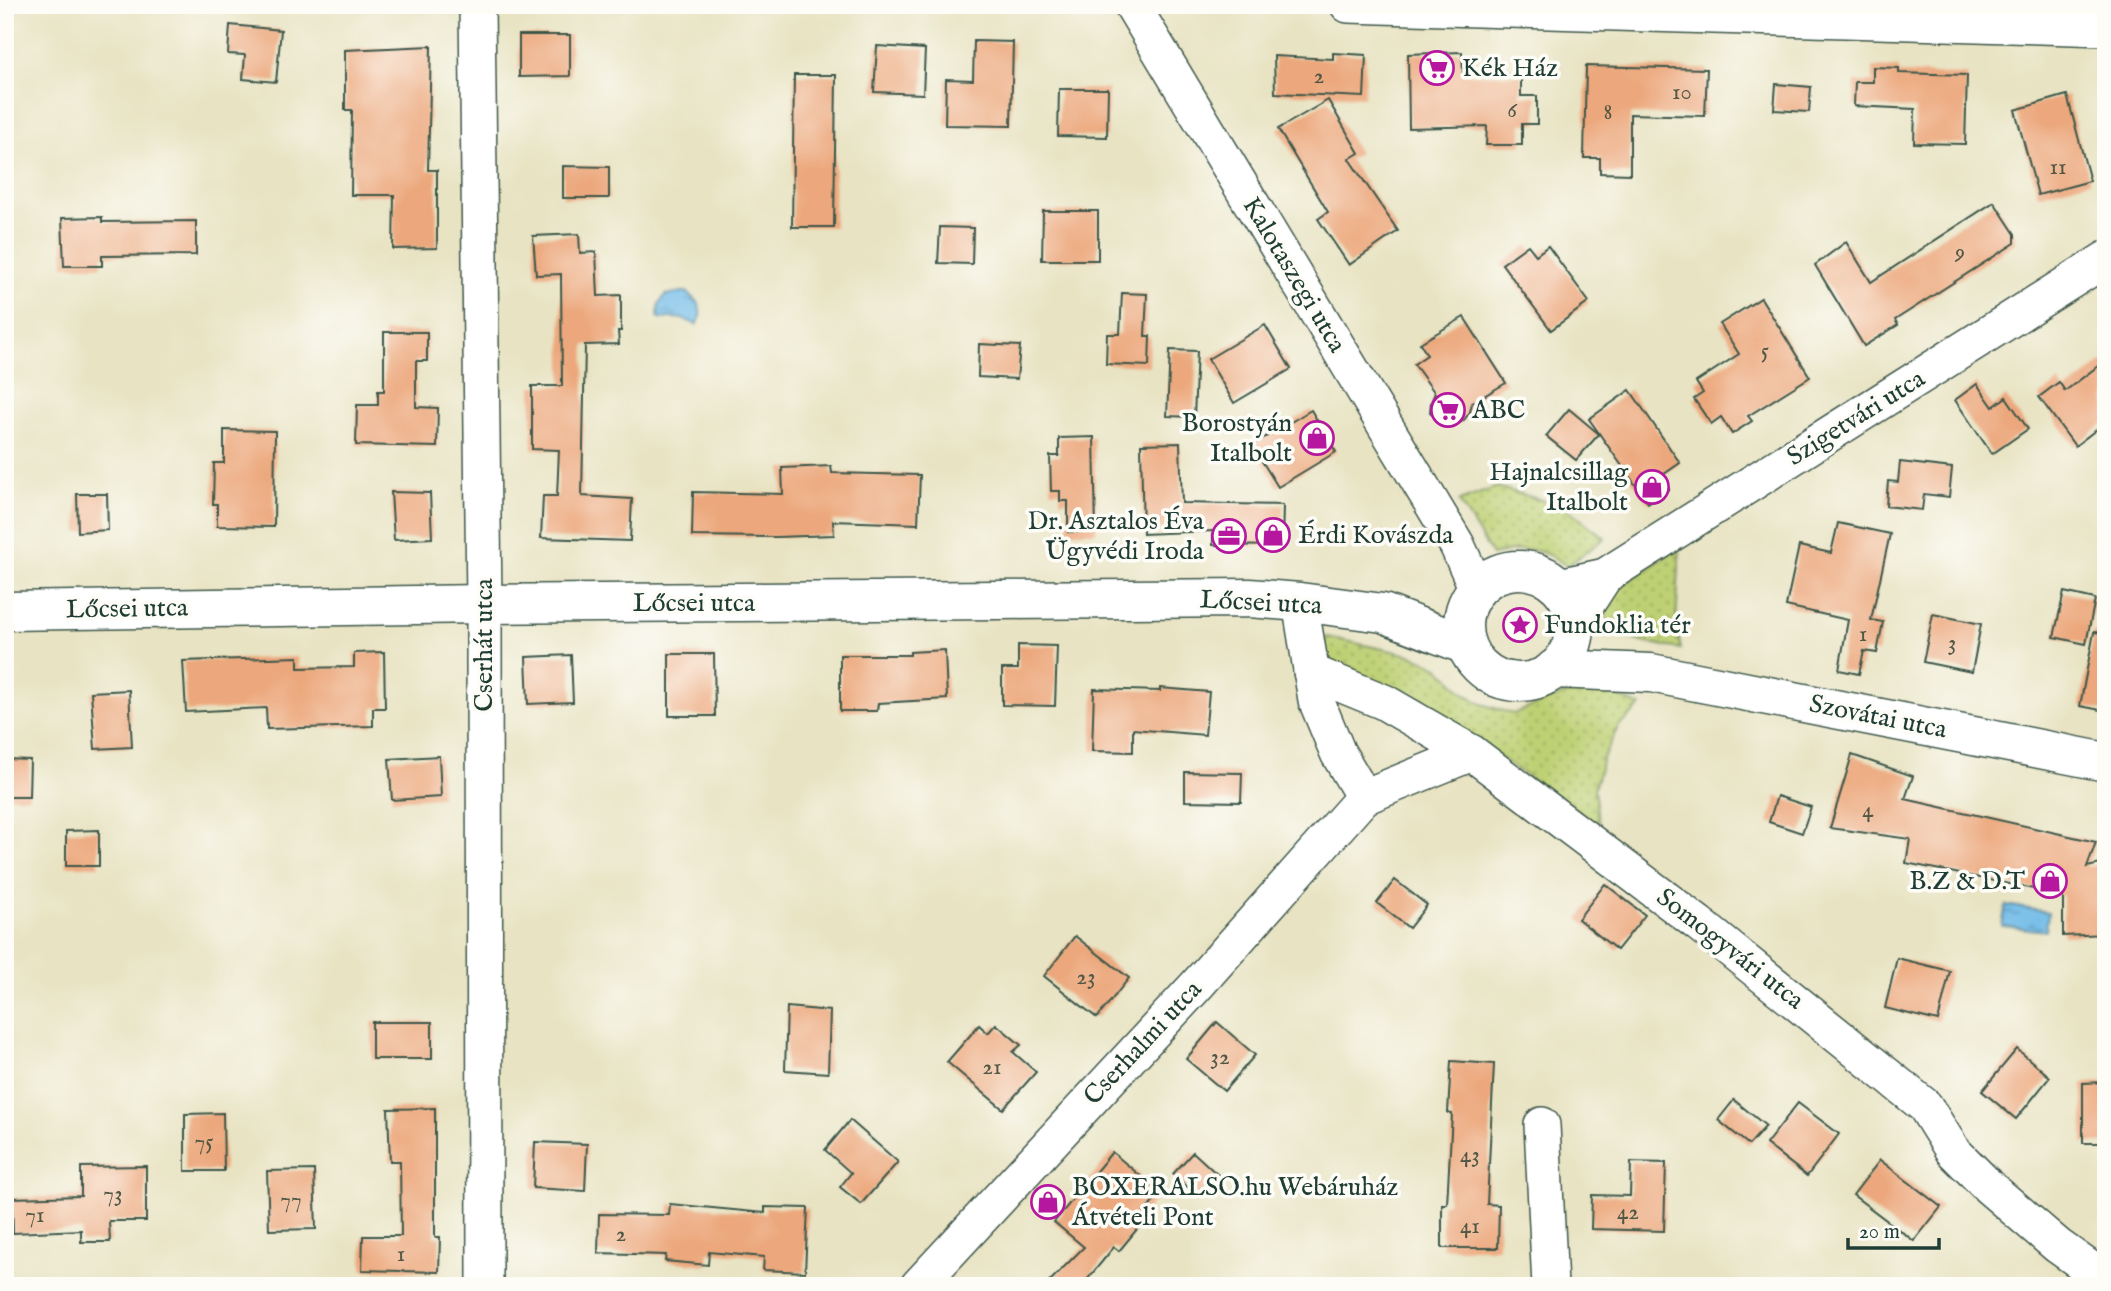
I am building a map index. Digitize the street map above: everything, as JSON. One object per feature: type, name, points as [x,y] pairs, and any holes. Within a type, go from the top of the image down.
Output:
[{"type":"street","name":"Cserhát utca","points":[[477,5],[484,604],[485,1286]]},
{"type":"street","name":"Kalotaszegi utca","points":[[1132,5],[1457,545],[1480,589]]},
{"type":"street","points":[[1348,5],[2106,28]]},
{"type":"street","name":"Szigetvári utca","points":[[1559,586],[1605,576],[2106,260]]},
{"type":"street","points":[[1507,571],[1529,571],[1550,579],[1559,586],[1570,604],[1574,634],[1567,653],[1554,668],[1544,675],[1521,681],[1498,678],[1479,665],[1466,645],[1463,632],[1464,618],[1480,589],[1507,571]]},
{"type":"street","name":"Szigetvári utca","points":[[1574,624],[1605,576]]},
{"type":"street","name":"Lőcsei utca","points":[[1383,613],[1480,589]]},
{"type":"street","name":"Lőcsei utca","points":[[5,611],[1235,598],[1300,602],[1383,613],[1466,645]]},
{"type":"street","points":[[1300,602],[1316,700],[1338,753],[1364,797]]},
{"type":"street","points":[[1574,624],[1651,673]]},
{"type":"street","points":[[1554,668],[1651,673]]},
{"type":"street","name":"Somogyvári utca","points":[[1311,672],[1384,702],[1472,753],[1699,924],[1925,1107],[1953,1151],[1989,1187],[2058,1246],[2106,1280]]},
{"type":"street","name":"Szovátai utca","points":[[1651,673],[2106,762]]},
{"type":"street","name":"Cserhalmi utca","points":[[918,1286],[1196,986],[1364,797],[1472,753]]},
{"type":"street","points":[[1542,1125],[1550,1286]]},
{"type":"green space","points":[[1497,487],[1565,507],[1605,538],[1567,566],[1539,551],[1513,551],[1492,555],[1459,501]]},
{"type":"green space","points":[[1680,547],[1676,623],[1681,649],[1641,642],[1618,632],[1609,624],[1604,613],[1603,598]]},
{"type":"green space","points":[[1327,637],[1411,655],[1439,667],[1463,692],[1482,704],[1513,714],[1562,695],[1588,691],[1607,692],[1641,706],[1618,727],[1603,758],[1594,789],[1599,826],[1415,699],[1332,664],[1320,646]]},
{"type":"water","points":[[687,292],[699,304],[701,317],[696,325],[684,319],[658,317],[659,304],[666,295]]},
{"type":"water","points":[[2006,905],[2048,912],[2046,931],[2002,926]]},
{"type":"building","points":[[230,25],[281,30],[276,82],[243,79],[245,55],[228,54]]},
{"type":"building","points":[[519,35],[570,35],[570,76],[519,77]]},
{"type":"building","points":[[974,41],[1013,42],[1011,126],[945,125],[946,79],[973,80]]},
{"type":"building","points":[[431,46],[428,170],[437,170],[437,248],[393,249],[394,195],[351,195],[352,110],[345,110],[345,50]]},
{"type":"building","points":[[877,46],[925,49],[923,94],[874,92]]},
{"type":"building","points":[[1462,52],[1463,74],[1521,75],[1521,96],[1537,96],[1537,124],[1522,124],[1522,145],[1486,145],[1487,126],[1409,128],[1408,54]]},
{"type":"building","points":[[1333,53],[1366,55],[1364,97],[1275,93],[1274,56],[1333,59]]},
{"type":"building","points":[[1586,66],[1707,69],[1705,116],[1630,114],[1630,174],[1600,173],[1600,158],[1584,158]]},
{"type":"building","points":[[1873,67],[1899,68],[1899,73],[1967,75],[1965,144],[1914,143],[1915,109],[1854,106],[1855,82],[1873,82]]},
{"type":"building","points":[[794,75],[836,75],[834,227],[792,227]]},
{"type":"building","points":[[1776,84],[1811,87],[1809,112],[1774,110]]},
{"type":"building","points":[[1059,89],[1108,89],[1107,137],[1058,136]]},
{"type":"building","points":[[2067,95],[2090,181],[2038,195],[2015,110]]},
{"type":"building","points":[[1328,100],[1359,153],[1349,159],[1398,231],[1349,265],[1318,219],[1328,212],[1278,129]]},
{"type":"building","points":[[563,166],[609,167],[609,198],[563,198]]},
{"type":"building","points":[[1994,202],[2015,234],[2015,243],[1895,320],[1898,325],[1864,346],[1815,265],[1846,242],[1871,282]]},
{"type":"building","points":[[1043,211],[1098,211],[1098,260],[1042,260]]},
{"type":"building","points":[[102,217],[102,222],[196,221],[196,255],[102,256],[102,266],[64,266],[62,218]]},
{"type":"building","points":[[940,227],[973,228],[972,264],[938,263]]},
{"type":"building","points":[[579,234],[580,253],[596,252],[598,296],[621,295],[619,344],[585,345],[582,496],[632,499],[630,541],[541,538],[543,496],[557,496],[559,450],[532,449],[532,386],[562,386],[561,274],[536,275],[533,236]]},
{"type":"building","points":[[1528,245],[1536,255],[1548,246],[1589,302],[1551,330],[1502,264]]},
{"type":"building","points":[[1122,293],[1147,294],[1145,336],[1150,336],[1149,366],[1106,364],[1107,334],[1120,334]]},
{"type":"building","points":[[1761,298],[1810,377],[1748,416],[1752,421],[1732,434],[1721,417],[1711,424],[1694,399],[1703,393],[1696,382],[1739,354],[1720,324]]},
{"type":"building","points":[[1464,317],[1506,383],[1472,403],[1470,412],[1463,421],[1453,426],[1440,423],[1430,412],[1435,393],[1414,364],[1427,355],[1420,343]]},
{"type":"building","points":[[1265,325],[1291,369],[1234,403],[1208,359]]},
{"type":"building","points":[[384,332],[427,332],[427,361],[416,361],[416,407],[438,408],[437,447],[356,445],[357,405],[378,405],[378,391],[384,391]]},
{"type":"building","points":[[979,344],[1020,346],[1017,379],[978,377]]},
{"type":"building","points":[[1170,350],[1197,351],[1194,417],[1167,416]]},
{"type":"building","points":[[2106,360],[2106,422],[2075,446],[2039,397],[2059,382],[2065,391]]},
{"type":"building","points":[[1977,384],[1993,407],[2006,397],[2028,429],[1992,454],[1955,400]]},
{"type":"building","points":[[1630,390],[1680,463],[1660,477],[1669,489],[1648,503],[1589,419]]},
{"type":"building","points":[[1569,409],[1599,434],[1576,460],[1546,436]]},
{"type":"building","points":[[1311,410],[1336,452],[1278,487],[1252,445]]},
{"type":"building","points":[[224,430],[275,431],[274,527],[217,526],[217,504],[213,504],[214,463],[224,463]]},
{"type":"building","points":[[1094,437],[1096,532],[1068,532],[1068,501],[1060,501],[1060,491],[1051,491],[1050,456],[1059,456],[1059,438]]},
{"type":"building","points":[[1180,443],[1182,503],[1283,505],[1282,546],[1213,545],[1213,531],[1143,534],[1141,444]]},
{"type":"building","points":[[1900,462],[1952,468],[1949,497],[1924,494],[1922,510],[1886,506],[1888,481],[1898,482]]},
{"type":"building","points":[[831,466],[832,473],[920,475],[918,524],[833,521],[834,535],[692,536],[693,492],[783,494],[782,468]]},
{"type":"building","points":[[391,492],[430,493],[432,538],[394,540]]},
{"type":"building","points":[[77,494],[107,494],[108,530],[78,532]]},
{"type":"building","points":[[1838,523],[1890,534],[1871,620],[1883,622],[1877,653],[1864,651],[1859,674],[1839,670],[1848,620],[1786,606],[1799,546],[1831,553]]},
{"type":"building","points":[[2064,592],[2095,599],[2086,644],[2054,637]]},
{"type":"building","points":[[1933,614],[1981,624],[1972,672],[1923,662]]},
{"type":"building","points":[[2094,632],[2106,633],[2106,711],[2080,706]]},
{"type":"building","points":[[1018,645],[1057,646],[1055,706],[1002,705],[1002,669],[1018,669]]},
{"type":"building","points":[[945,650],[947,699],[878,703],[877,711],[840,711],[840,655],[910,655],[910,652]]},
{"type":"building","points":[[384,652],[385,708],[373,708],[373,726],[267,729],[266,708],[186,712],[183,661],[298,657],[298,668],[354,667],[354,653]]},
{"type":"building","points":[[669,654],[714,654],[715,716],[669,716]]},
{"type":"building","points":[[571,655],[573,702],[528,704],[526,657]]},
{"type":"building","points":[[1160,688],[1209,692],[1205,735],[1133,729],[1133,752],[1092,751],[1094,689],[1160,691]]},
{"type":"building","points":[[129,690],[132,747],[95,749],[91,692]]},
{"type":"building","name":"B.Z & D.T","points":[[1852,755],[1913,776],[1905,799],[2096,842],[2087,867],[2106,863],[2106,934],[2063,936],[2063,895],[1906,863],[1910,839],[1830,828]]},
{"type":"building","points":[[439,756],[441,797],[392,800],[389,759]]},
{"type":"building","points":[[5,759],[30,760],[29,797],[5,797]]},
{"type":"building","points":[[1185,772],[1242,773],[1241,802],[1185,801]]},
{"type":"building","points":[[1777,796],[1811,807],[1802,833],[1769,822]]},
{"type":"building","points":[[99,830],[99,866],[66,866],[66,831]]},
{"type":"building","points":[[1395,880],[1427,905],[1409,928],[1377,903]]},
{"type":"building","points":[[1605,884],[1645,915],[1617,950],[1578,919]]},
{"type":"building","points":[[1075,936],[1129,978],[1097,1018],[1044,976]]},
{"type":"building","points":[[1897,958],[1950,971],[1938,1021],[1885,1008]]},
{"type":"building","points":[[787,1007],[830,1011],[828,1073],[785,1070]]},
{"type":"building","points":[[372,1022],[432,1022],[432,1059],[372,1059]]},
{"type":"building","points":[[1217,1022],[1255,1055],[1224,1091],[1186,1059]]},
{"type":"building","points":[[996,1024],[1021,1045],[1013,1052],[1036,1072],[1003,1109],[947,1062],[979,1025],[988,1033]]},
{"type":"building","points":[[2017,1049],[2050,1077],[2016,1119],[1982,1091]]},
{"type":"building","points":[[1451,1061],[1494,1064],[1487,1204],[1499,1205],[1498,1248],[1442,1248],[1442,1204],[1447,1204],[1452,1114],[1448,1113]]},
{"type":"building","points":[[2106,1082],[2106,1143],[2083,1143],[2083,1083]]},
{"type":"building","points":[[1734,1100],[1766,1126],[1749,1145],[1718,1120]]},
{"type":"building","points":[[1798,1103],[1839,1134],[1807,1176],[1766,1144]]},
{"type":"building","points":[[435,1108],[435,1237],[440,1237],[439,1272],[362,1270],[363,1236],[401,1236],[400,1161],[390,1161],[388,1109]]},
{"type":"building","points":[[223,1113],[224,1171],[185,1171],[185,1114]]},
{"type":"building","points":[[850,1120],[898,1162],[861,1204],[840,1187],[851,1173],[825,1150]]},
{"type":"building","points":[[535,1142],[587,1144],[585,1191],[533,1188]]},
{"type":"building","points":[[1112,1152],[1161,1193],[1144,1213],[1148,1216],[1119,1251],[1114,1247],[1082,1286],[1045,1286],[1084,1247],[1054,1222]]},
{"type":"building","points":[[1193,1152],[1218,1175],[1199,1197],[1173,1174]]},
{"type":"building","points":[[1880,1160],[1941,1207],[1914,1241],[1853,1195]]},
{"type":"building","points":[[1631,1162],[1666,1163],[1664,1231],[1591,1229],[1592,1195],[1630,1196]]},
{"type":"building","points":[[146,1166],[146,1221],[109,1221],[110,1242],[81,1242],[81,1230],[13,1233],[12,1198],[81,1196],[81,1167]]},
{"type":"building","points":[[314,1170],[316,1229],[269,1230],[267,1171]]},
{"type":"building","points":[[670,1204],[765,1213],[765,1207],[808,1208],[805,1272],[763,1270],[764,1257],[709,1252],[708,1265],[665,1261],[666,1255],[598,1253],[599,1214],[669,1215]]},
{"type":"place","name":"Kék Ház","points":[[1437,68]]},
{"type":"place","name":"ABC","points":[[1448,410]]},
{"type":"place","name":"Borostyán Italbolt","points":[[1317,438]]},
{"type":"place","name":"Hajnalcsillag Italbolt","points":[[1652,487]]},
{"type":"place","name":"Érdi Kovászda","points":[[1273,535]]},
{"type":"place","name":"Dr. Asztalos Éva Ügyvédi Iroda","points":[[1229,536]]},
{"type":"place","name":"Fundoklia tér","points":[[1520,625]]},
{"type":"place","name":"B.Z & D.T","points":[[2050,881]]},
{"type":"place","name":"BOXERALSO.hu Webáruház Átvételi Pont","points":[[1048,1202]]}]
